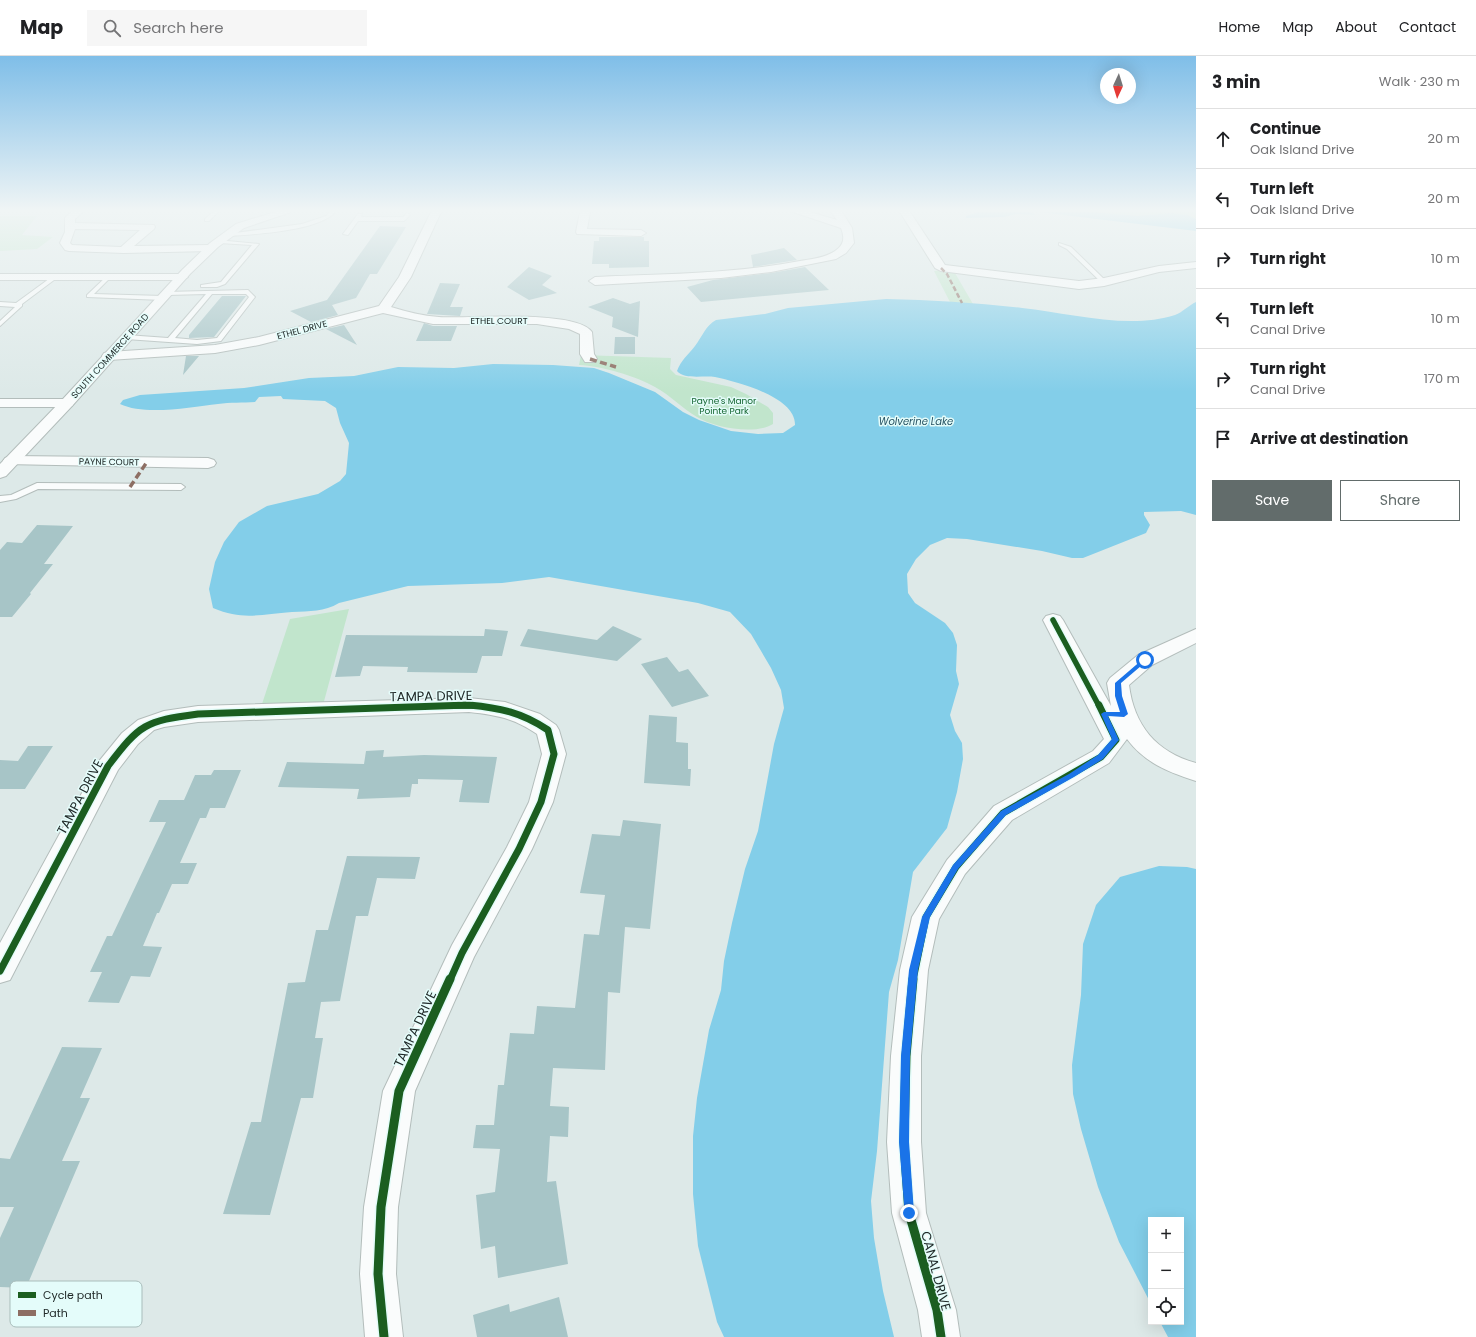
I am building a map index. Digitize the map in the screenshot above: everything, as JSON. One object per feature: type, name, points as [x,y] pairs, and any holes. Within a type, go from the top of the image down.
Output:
[{"type":"street","name":"SOUTH COMMERCE ROAD","points":[[0,473],[189,272]]},
{"type":"street","points":[[383,309],[390,303],[407,272]]},
{"type":"street","points":[[595,281],[738,272]]},
{"type":"street","points":[[971,272],[1066,284],[1089,284],[1104,282],[1147,272]]},
{"type":"street","points":[[0,277],[108,277],[172,289]]},
{"type":"street","name":"ETHEL DRIVE","points":[[109,356],[215,349],[258,341],[383,309]]},
{"type":"street","name":"ETHEL COURT","points":[[383,309],[408,316],[439,321],[544,321],[564,323],[578,327],[586,332],[587,354],[590,359]]},
{"type":"street","points":[[0,402],[67,403]]},
{"type":"street","name":"PAYNE COURT","points":[[11,461],[208,463]]},
{"type":"street","name":"CANAL DRIVE","points":[[941,1337],[937,1310],[909,1213],[904,1142],[906,1056],[914,970],[926,917],[956,867],[1003,813],[1072,775],[1100,757],[1116,740],[1114,714],[1053,620]]},
{"type":"street","points":[[1196,635],[1145,660],[1118,683],[1118,696],[1114,714],[1158,757],[1182,769],[1196,772]]},
{"type":"street","name":"TAMPA DRIVE","points":[[0,971],[108,766],[122,747],[147,725],[171,718],[198,714],[468,706],[505,709],[519,713],[532,719],[548,730],[554,754],[541,802],[519,849],[462,953],[399,1091],[381,1207],[378,1274],[384,1337]]},
{"type":"lane","points":[[108,277],[89,296],[208,286],[223,283],[232,272]]},
{"type":"lane","points":[[1093,272],[1104,282]]},
{"type":"lane","points":[[0,304],[18,304],[55,277]]},
{"type":"lane","points":[[126,337],[197,342],[219,340],[252,297],[248,292],[210,293],[172,289]]},
{"type":"lane","points":[[171,339],[210,293]]},
{"type":"lane","points":[[0,324],[20,307],[18,304]]},
{"type":"lane","points":[[0,499],[13,497],[37,486],[181,487]]},
{"type":"green space","points":[[934,272],[955,273],[973,304],[950,302]]},
{"type":"green space","name":"Payne's Manor Pointe Park","points":[[581,355],[671,358],[670,369],[676,375],[731,387],[768,407],[773,413],[773,424],[746,430],[724,427],[705,421],[686,410],[666,394],[647,383],[628,375],[579,365]]},
{"type":"green space","points":[[349,609],[323,705],[261,707],[290,619]]},
{"type":"water","name":"Wolverine Lake","points":[[886,299],[937,301],[1022,308],[1119,321],[1157,319],[1175,315],[1196,302],[1196,515],[1181,511],[1144,512],[1144,515],[1150,525],[1146,533],[1083,558],[1072,558],[1042,551],[967,539],[947,538],[930,545],[916,559],[907,574],[908,593],[915,603],[945,623],[953,633],[957,645],[956,671],[959,684],[950,715],[955,731],[962,743],[963,759],[957,792],[947,828],[913,872],[898,960],[889,992],[877,1151],[871,1201],[874,1238],[883,1291],[894,1337],[724,1337],[717,1322],[698,1246],[693,1194],[693,1136],[697,1098],[709,1030],[721,990],[724,961],[732,923],[745,869],[758,831],[774,744],[784,708],[781,690],[771,668],[751,634],[730,612],[698,603],[549,577],[502,583],[408,586],[339,603],[322,610],[243,616],[213,608],[209,589],[215,562],[224,542],[239,522],[267,506],[318,494],[340,481],[346,474],[349,443],[340,423],[336,408],[325,401],[283,399],[281,396],[259,397],[255,402],[223,403],[168,410],[130,408],[120,404],[123,400],[140,395],[244,388],[309,378],[354,376],[398,367],[454,368],[493,364],[553,365],[594,368],[609,373],[655,392],[683,412],[699,420],[731,431],[758,434],[783,433],[795,425],[793,415],[786,406],[776,399],[764,392],[737,383],[715,377],[695,377],[680,374],[677,371],[707,328],[716,320],[765,314],[788,308]]},
{"type":"water","points":[[1159,866],[1187,867],[1196,869],[1196,1337],[1168,1337],[1162,1325],[1184,1325],[1184,1217],[1148,1217],[1148,1298],[1119,1242],[1098,1187],[1081,1129],[1073,1094],[1072,1065],[1081,995],[1083,944],[1096,905],[1120,877]]},
{"type":"building","points":[[347,272],[378,272],[377,274],[370,274],[356,298],[332,305],[338,315],[311,322],[290,311],[327,300]]},
{"type":"building","points":[[524,272],[541,272],[552,276],[542,285],[557,293],[529,300],[507,287]]},
{"type":"building","points":[[810,272],[829,290],[701,302],[687,287],[713,280],[771,273]]},
{"type":"building","points":[[440,283],[460,284],[450,307],[463,307],[460,316],[427,314]]},
{"type":"building","points":[[222,296],[246,296],[214,337],[189,338],[189,335]]},
{"type":"building","points":[[613,298],[630,304],[640,301],[638,337],[612,327],[613,317],[588,307]]},
{"type":"building","points":[[424,323],[433,326],[457,326],[451,341],[416,341]]},
{"type":"building","points":[[344,325],[357,345],[326,329]]},
{"type":"building","points":[[615,337],[635,337],[635,354],[614,354]]},
{"type":"building","points":[[186,356],[199,356],[183,375]]},
{"type":"building","points":[[37,525],[73,526],[44,564],[53,564],[30,593],[31,594],[12,617],[0,617],[0,550],[7,542],[22,543]]},
{"type":"building","points":[[613,626],[642,639],[617,661],[520,646],[528,629],[597,640]]},
{"type":"building","points":[[485,629],[508,631],[502,656],[482,656],[477,673],[407,672],[408,667],[363,666],[360,676],[335,677],[346,635],[484,636]]},
{"type":"building","points":[[667,657],[679,672],[688,669],[709,696],[672,707],[641,664]]},
{"type":"building","points":[[649,715],[677,717],[676,742],[688,743],[688,769],[691,769],[690,786],[644,783]]},
{"type":"building","points":[[28,746],[53,746],[25,789],[0,789],[0,760],[18,761]]},
{"type":"building","points":[[384,750],[383,757],[424,755],[497,757],[489,803],[459,802],[463,780],[418,779],[418,784],[412,784],[410,797],[357,799],[359,789],[278,787],[287,762],[364,764],[366,751]]},
{"type":"building","points":[[214,770],[241,770],[225,808],[210,808],[206,818],[200,818],[180,863],[197,863],[188,884],[172,884],[159,913],[157,913],[143,946],[162,947],[150,977],[131,976],[119,1003],[88,1002],[102,972],[90,972],[107,936],[112,936],[166,822],[149,822],[159,800],[184,800],[195,775],[211,775]]},
{"type":"building","points":[[623,820],[661,824],[650,929],[625,927],[620,993],[608,992],[605,1070],[553,1068],[550,1106],[569,1107],[568,1137],[550,1136],[547,1182],[556,1181],[568,1264],[498,1278],[495,1246],[481,1249],[476,1195],[495,1192],[500,1149],[473,1148],[476,1125],[494,1125],[498,1085],[504,1085],[510,1033],[534,1034],[537,1006],[575,1008],[584,934],[599,935],[605,895],[580,893],[592,834],[620,836]]},
{"type":"building","points":[[347,856],[420,857],[415,879],[377,878],[368,916],[356,916],[340,1001],[321,1002],[315,1038],[323,1038],[313,1098],[301,1098],[270,1215],[223,1214],[251,1122],[261,1122],[288,983],[305,982],[316,930],[328,930]]},
{"type":"building","points":[[62,1047],[102,1048],[80,1098],[90,1098],[62,1161],[80,1161],[29,1281],[10,1281],[10,1287],[0,1287],[0,1238],[14,1207],[0,1207],[0,1158],[10,1159]]},
{"type":"building","points":[[559,1297],[568,1337],[477,1337],[473,1315],[509,1304],[510,1312]]},
{"type":"marked path","points":[[945,272],[962,303]]},
{"type":"marked path","points":[[590,359],[616,367]]},
{"type":"marked path","points":[[130,487],[147,462]]},
{"type":"cycle path","points":[[941,1337],[937,1310],[909,1213],[904,1142],[906,1056],[914,970],[926,917],[956,867],[1003,813],[1072,775],[1101,757],[1116,740],[1113,731],[1053,620]]},
{"type":"cycle path","points":[[0,971],[108,766],[130,739],[146,725],[171,718],[198,714],[469,705],[505,709],[532,719],[548,730],[554,754],[541,802],[519,849],[462,953],[399,1091],[381,1207],[378,1274],[384,1337]]},
{"type":"route","points":[[909,1213],[904,1142],[906,1056],[914,970],[926,917],[956,867],[1003,813],[1072,775],[1100,757],[1116,740],[1104,714],[1124,714],[1118,696],[1118,683],[1131,670],[1145,660]]}]
